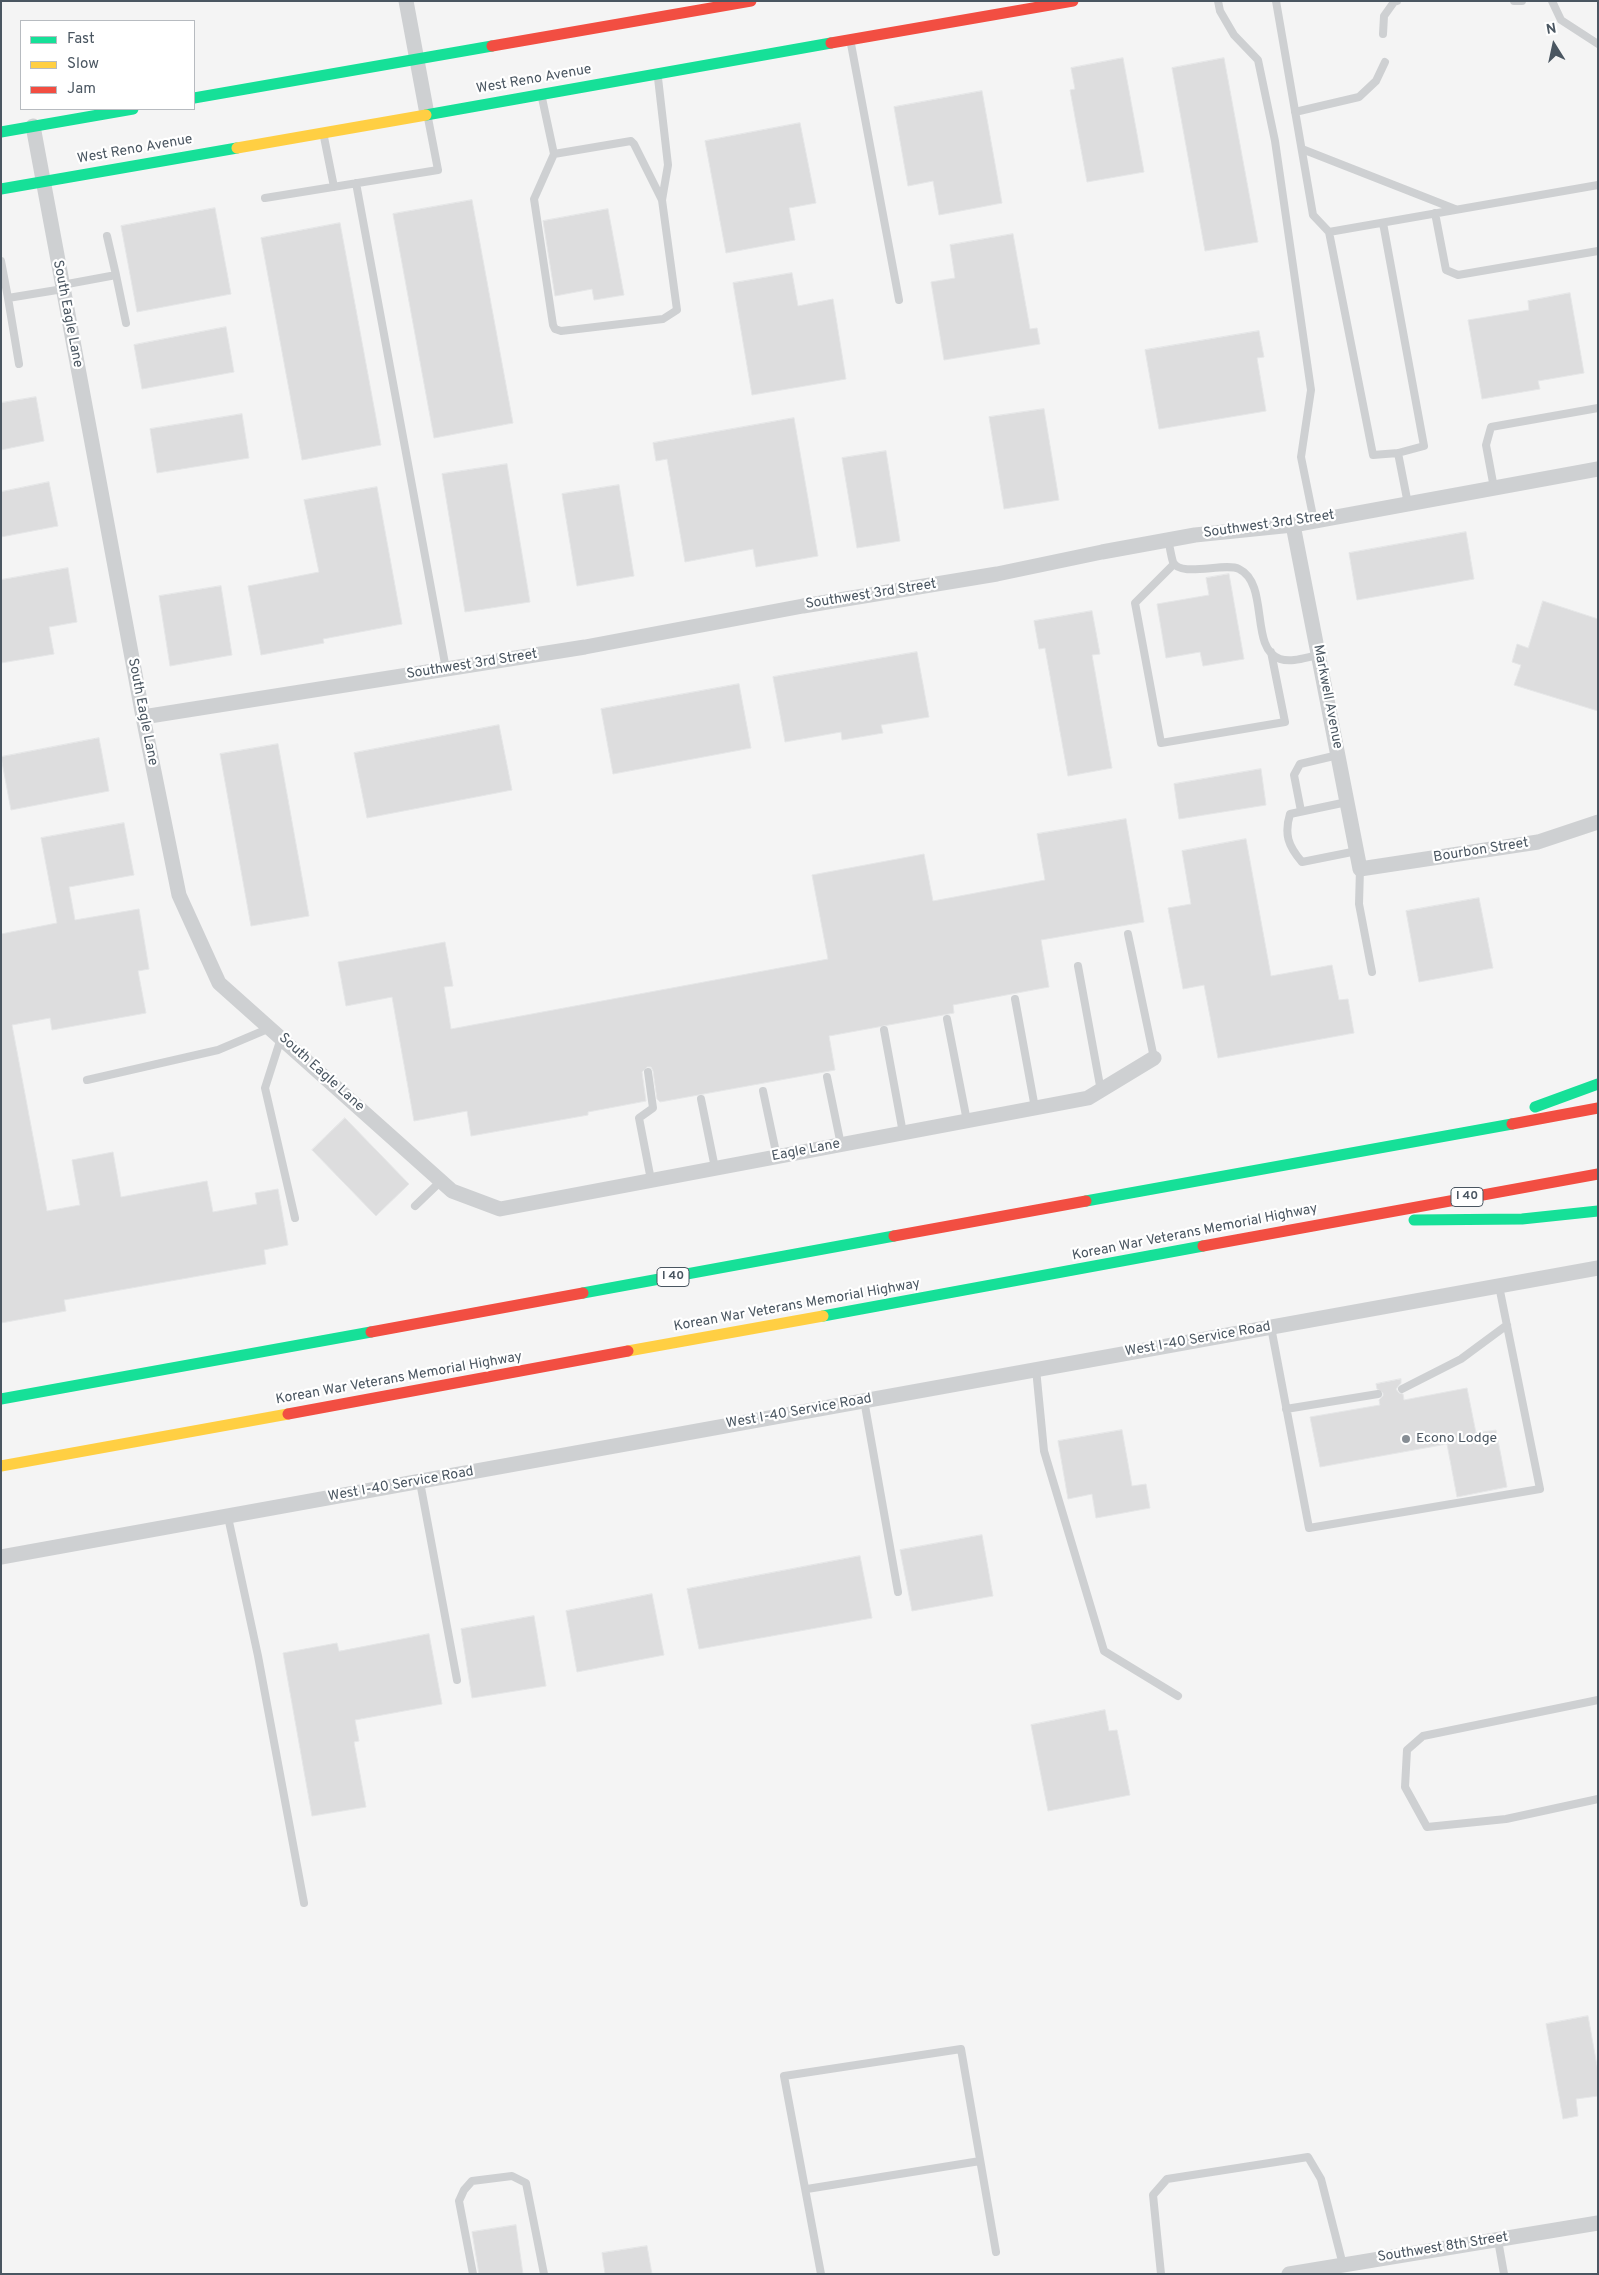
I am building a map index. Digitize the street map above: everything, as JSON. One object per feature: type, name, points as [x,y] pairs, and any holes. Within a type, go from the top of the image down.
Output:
[{"type":"main road","points":[[195,98],[751,1]]},
{"type":"main road","points":[[992,1],[994,15]]},
{"type":"main road","name":"West Reno Avenue","points":[[1,189],[1073,1]]},
{"type":"main road","points":[[1,132],[128,110]]},
{"type":"main road","points":[[1463,1133],[1598,1084]]},
{"type":"main road","name":"I 40","points":[[1,1399],[1598,1108]]},
{"type":"main road","name":"Korean War Veterans Memorial Highway","points":[[1,1466],[1598,1174]]},
{"type":"main road","points":[[1337,1221],[1522,1219],[1598,1211]]},
{"type":"street","points":[[406,1],[427,114]]},
{"type":"street","name":"South Eagle Lane","points":[[33,126],[143,717],[179,896],[219,983],[446,1186]]},
{"type":"street","name":"Southwest 3rd Street","points":[[143,717],[585,647],[803,606],[997,574],[1168,540],[1314,521],[1598,470]]},
{"type":"street","name":"Markwell Avenue","points":[[1293,524],[1360,869]]},
{"type":"street","name":"Bourbon Street","points":[[1360,869],[1538,842],[1598,822]]},
{"type":"street","name":"Eagle Lane","points":[[446,1186],[500,1209],[1088,1098],[1154,1058]]},
{"type":"street","name":"West I-40 Service Road","points":[[1,1557],[1598,1268]]},
{"type":"street","name":"Southwest 8th Street","points":[[1289,2274],[1313,2272],[1343,2265],[1598,2223]]},
{"type":"lane","points":[[1218,1],[1220,11],[1234,35],[1258,60],[1275,142],[1310,390],[1301,457],[1314,521]]},
{"type":"lane","points":[[1276,1],[1313,215],[1329,232],[1373,455],[1398,453],[1424,446],[1383,223]]},
{"type":"lane","points":[[1383,34],[1384,16],[1394,2],[1397,1]]},
{"type":"lane","points":[[1514,1],[1522,1]]},
{"type":"lane","points":[[1552,1],[1561,20],[1598,44]]},
{"type":"lane","points":[[850,40],[899,300]]},
{"type":"lane","points":[[1295,112],[1359,97],[1376,81],[1385,62]]},
{"type":"lane","points":[[541,94],[554,154],[534,199],[555,329],[561,331],[663,319],[677,310],[662,200],[668,165],[658,74]]},
{"type":"lane","points":[[265,198],[438,170],[427,114]]},
{"type":"lane","points":[[323,132],[334,187]]},
{"type":"lane","points":[[554,154],[631,141],[662,200]]},
{"type":"lane","points":[[1302,149],[1457,210]]},
{"type":"lane","points":[[356,183],[446,669]]},
{"type":"lane","points":[[1329,232],[1598,185]]},
{"type":"lane","points":[[1435,213],[1446,270],[1458,275],[1598,251]]},
{"type":"lane","points":[[107,236],[126,323]]},
{"type":"lane","points":[[1,261],[19,364]]},
{"type":"lane","points":[[8,298],[116,274]]},
{"type":"lane","points":[[1494,488],[1486,445],[1490,427],[1598,408]]},
{"type":"lane","points":[[1398,453],[1408,504]]},
{"type":"lane","points":[[1168,540],[1174,564],[1178,568],[1195,570],[1217,567],[1238,568],[1244,572],[1253,585],[1265,645],[1279,659],[1290,660],[1318,655]]},
{"type":"lane","points":[[1174,564],[1134,603],[1161,744],[1284,722],[1271,652]]},
{"type":"lane","points":[[1301,812],[1294,775],[1300,764],[1338,755]]},
{"type":"lane","points":[[1347,802],[1290,814],[1286,827],[1291,849],[1302,862],[1357,851]]},
{"type":"lane","points":[[1360,869],[1359,904],[1372,972]]},
{"type":"lane","points":[[1128,934],[1154,1058]]},
{"type":"lane","points":[[1078,966],[1101,1091]]},
{"type":"lane","points":[[1015,999],[1035,1108]]},
{"type":"lane","points":[[947,1019],[967,1121]]},
{"type":"lane","points":[[884,1030],[903,1133]]},
{"type":"lane","points":[[88,1080],[218,1050],[275,1033],[265,1088],[295,1218]]},
{"type":"lane","points":[[648,1072],[653,1108],[639,1118],[651,1180]]},
{"type":"lane","points":[[828,1076],[841,1145]]},
{"type":"lane","points":[[763,1091],[777,1157]]},
{"type":"lane","points":[[701,1099],[715,1168]]},
{"type":"lane","points":[[415,1206],[446,1186]]},
{"type":"lane","points":[[1271,1327],[1309,1528],[1540,1488],[1499,1286]]},
{"type":"lane","points":[[1402,1389],[1461,1359],[1507,1325]]},
{"type":"lane","points":[[1036,1369],[1044,1452],[1104,1651],[1178,1696]]},
{"type":"lane","points":[[1286,1408],[1378,1394]]},
{"type":"lane","points":[[864,1400],[898,1592]]},
{"type":"lane","points":[[420,1482],[457,1680]]},
{"type":"lane","points":[[228,1517],[258,1656],[304,1903]]},
{"type":"lane","points":[[1598,1700],[1423,1736],[1407,1750],[1406,1787],[1427,1827],[1506,1819],[1598,1799]]},
{"type":"lane","points":[[821,2274],[807,2189],[784,2076],[961,2049],[996,2252]]},
{"type":"lane","points":[[1161,2274],[1153,2196],[1167,2179],[1308,2157],[1321,2179],[1343,2265]]},
{"type":"lane","points":[[807,2189],[980,2161]]},
{"type":"lane","points":[[473,2274],[459,2201],[464,2190],[472,2181],[512,2176],[526,2184],[544,2274]]},
{"type":"lane","points":[[1498,2240],[1504,2274]]},
{"type":"building","points":[[1123,58],[1144,172],[1087,182],[1070,90],[1075,89],[1071,68]]},
{"type":"building","points":[[1224,58],[1258,242],[1205,251],[1172,68]]},
{"type":"building","points":[[982,91],[1002,203],[939,215],[933,181],[908,186],[894,107]]},
{"type":"building","points":[[800,123],[816,203],[789,208],[795,240],[726,253],[705,141]]},
{"type":"building","points":[[472,200],[513,423],[434,438],[393,214]]},
{"type":"building","points":[[215,208],[231,294],[137,312],[121,226]]},
{"type":"building","points":[[608,209],[624,295],[594,300],[592,289],[555,296],[543,221]]},
{"type":"building","points":[[340,223],[381,445],[302,460],[261,238]]},
{"type":"building","points":[[1013,234],[1030,329],[1037,328],[1040,344],[944,360],[931,282],[955,278],[950,245]]},
{"type":"building","points":[[792,273],[798,306],[833,299],[846,379],[752,395],[733,283]]},
{"type":"building","points":[[1570,293],[1584,373],[1538,381],[1540,389],[1482,399],[1468,320],[1529,310],[1528,301]]},
{"type":"building","points":[[226,327],[234,372],[142,389],[134,345]]},
{"type":"building","points":[[1259,331],[1264,357],[1257,358],[1266,411],[1159,429],[1145,350]]},
{"type":"building","points":[[36,397],[44,441],[1,450],[1,403]]},
{"type":"building","points":[[1044,409],[1059,500],[1004,509],[989,417]]},
{"type":"building","points":[[242,414],[249,458],[157,473],[150,429]]},
{"type":"building","points":[[794,418],[818,556],[756,567],[753,549],[685,562],[667,459],[656,461],[653,443]]},
{"type":"building","points":[[886,451],[900,541],[857,548],[842,458]]},
{"type":"building","points":[[507,464],[530,602],[465,612],[442,474]]},
{"type":"building","points":[[49,482],[58,526],[1,537],[1,492]]},
{"type":"building","points":[[619,485],[634,576],[577,586],[562,494]]},
{"type":"building","points":[[377,487],[402,624],[323,639],[324,643],[261,655],[248,586],[319,572],[304,500]]},
{"type":"building","points":[[1466,532],[1474,579],[1357,600],[1349,553]]},
{"type":"building","points":[[68,568],[77,622],[49,627],[54,654],[1,663],[1,580]]},
{"type":"building","points":[[1229,574],[1244,659],[1203,666],[1200,652],[1166,658],[1157,604],[1209,595],[1206,578]]},
{"type":"building","points":[[221,586],[232,655],[170,666],[159,596]]},
{"type":"building","points":[[1543,601],[1598,619],[1598,711],[1514,685],[1521,665],[1512,662],[1517,644],[1528,648]]},
{"type":"building","points":[[1092,611],[1100,654],[1092,655],[1112,768],[1068,776],[1045,648],[1039,649],[1034,621]]},
{"type":"building","points":[[917,652],[929,717],[881,725],[883,733],[842,740],[841,732],[785,742],[773,677]]},
{"type":"building","points":[[739,684],[751,748],[613,774],[601,709]]},
{"type":"building","points":[[499,725],[512,790],[367,818],[354,753]]},
{"type":"building","points":[[99,738],[109,791],[11,810],[1,757]]},
{"type":"building","points":[[278,744],[309,916],[251,926],[220,754]]},
{"type":"building","points":[[1261,769],[1266,805],[1179,819],[1174,784]]},
{"type":"building","points":[[1126,819],[1144,922],[1041,940],[1049,987],[953,1005],[954,1013],[829,1036],[835,1070],[660,1102],[657,1099],[653,1071],[651,1067],[647,1067],[642,1072],[646,1101],[588,1112],[588,1115],[471,1136],[467,1111],[414,1121],[392,997],[346,1006],[338,962],[445,942],[453,986],[444,987],[451,1029],[828,959],[812,875],[924,854],[933,901],[1045,880],[1037,834]]},
{"type":"building","points":[[124,823],[134,875],[69,887],[75,920],[139,909],[149,969],[138,971],[146,1013],[52,1030],[50,1018],[12,1025],[47,1211],[80,1205],[72,1160],[113,1152],[121,1197],[207,1181],[213,1212],[257,1204],[255,1193],[278,1189],[288,1245],[264,1250],[266,1264],[64,1300],[66,1311],[1,1323],[1,934],[57,923],[41,838]]},
{"type":"building","points":[[1246,839],[1271,976],[1332,965],[1339,1000],[1348,999],[1354,1033],[1218,1058],[1204,985],[1183,989],[1168,908],[1191,904],[1182,851]]},
{"type":"building","points":[[1479,898],[1493,968],[1419,982],[1406,911]]},
{"type":"building","points":[[345,1118],[409,1184],[376,1216],[312,1150]]},
{"type":"building","name":"Econo Lodge","points":[[1401,1379],[1401,1383],[1396,1389],[1399,1393],[1403,1394],[1404,1400],[1467,1388],[1476,1433],[1496,1430],[1507,1487],[1457,1497],[1447,1444],[1320,1467],[1310,1417],[1380,1405],[1379,1400],[1383,1393],[1377,1389],[1376,1384]]},
{"type":"building","points":[[1122,1430],[1132,1486],[1146,1484],[1150,1508],[1096,1518],[1092,1494],[1068,1499],[1058,1441]]},
{"type":"building","points":[[982,1535],[993,1596],[912,1611],[900,1550]]},
{"type":"building","points":[[860,1556],[872,1618],[699,1649],[687,1589]]},
{"type":"building","points":[[652,1594],[664,1655],[577,1672],[566,1611]]},
{"type":"building","points":[[534,1616],[546,1686],[472,1698],[461,1629]]},
{"type":"building","points":[[429,1634],[442,1704],[355,1720],[359,1741],[354,1742],[366,1807],[312,1816],[283,1653],[337,1643],[339,1651]]},
{"type":"building","points":[[1105,1710],[1109,1731],[1117,1730],[1130,1795],[1048,1811],[1031,1725]]},
{"type":"building","points":[[1588,2016],[1598,2071],[1598,2096],[1576,2099],[1578,2116],[1563,2119],[1546,2024]]},
{"type":"building","points":[[516,2225],[523,2274],[479,2274],[472,2232]]},
{"type":"building","points":[[647,2246],[652,2274],[605,2274],[602,2253]]},
{"type":"traffic: fast","points":[[426,115],[831,43]]},
{"type":"traffic: fast","points":[[195,98],[492,46]]},
{"type":"traffic: fast","points":[[1,132],[127,110]]},
{"type":"traffic: fast","points":[[1,189],[237,148]]},
{"type":"traffic: fast","points":[[1535,1107],[1598,1084]]},
{"type":"traffic: fast","points":[[1086,1201],[1512,1124]]},
{"type":"traffic: fast","points":[[1414,1220],[1522,1219],[1598,1211]]},
{"type":"traffic: fast","points":[[583,1293],[894,1236]]},
{"type":"traffic: fast","points":[[823,1316],[1203,1246]]},
{"type":"traffic: fast","points":[[1,1399],[371,1332]]},
{"type":"traffic: slow","points":[[237,148],[426,115]]},
{"type":"traffic: slow","points":[[628,1351],[823,1316]]},
{"type":"traffic: slow","points":[[1,1466],[288,1414]]},
{"type":"traffic: jam","points":[[492,46],[751,1]]},
{"type":"traffic: jam","points":[[831,43],[1073,1]]},
{"type":"traffic: jam","points":[[1512,1124],[1598,1108]]},
{"type":"traffic: jam","points":[[1203,1246],[1598,1174]]},
{"type":"traffic: jam","points":[[894,1236],[1086,1201]]},
{"type":"traffic: jam","points":[[371,1332],[583,1293]]},
{"type":"traffic: jam","points":[[288,1414],[628,1351]]},
{"type":"place","name":"Econo Lodge","points":[[1406,1439]]}]
